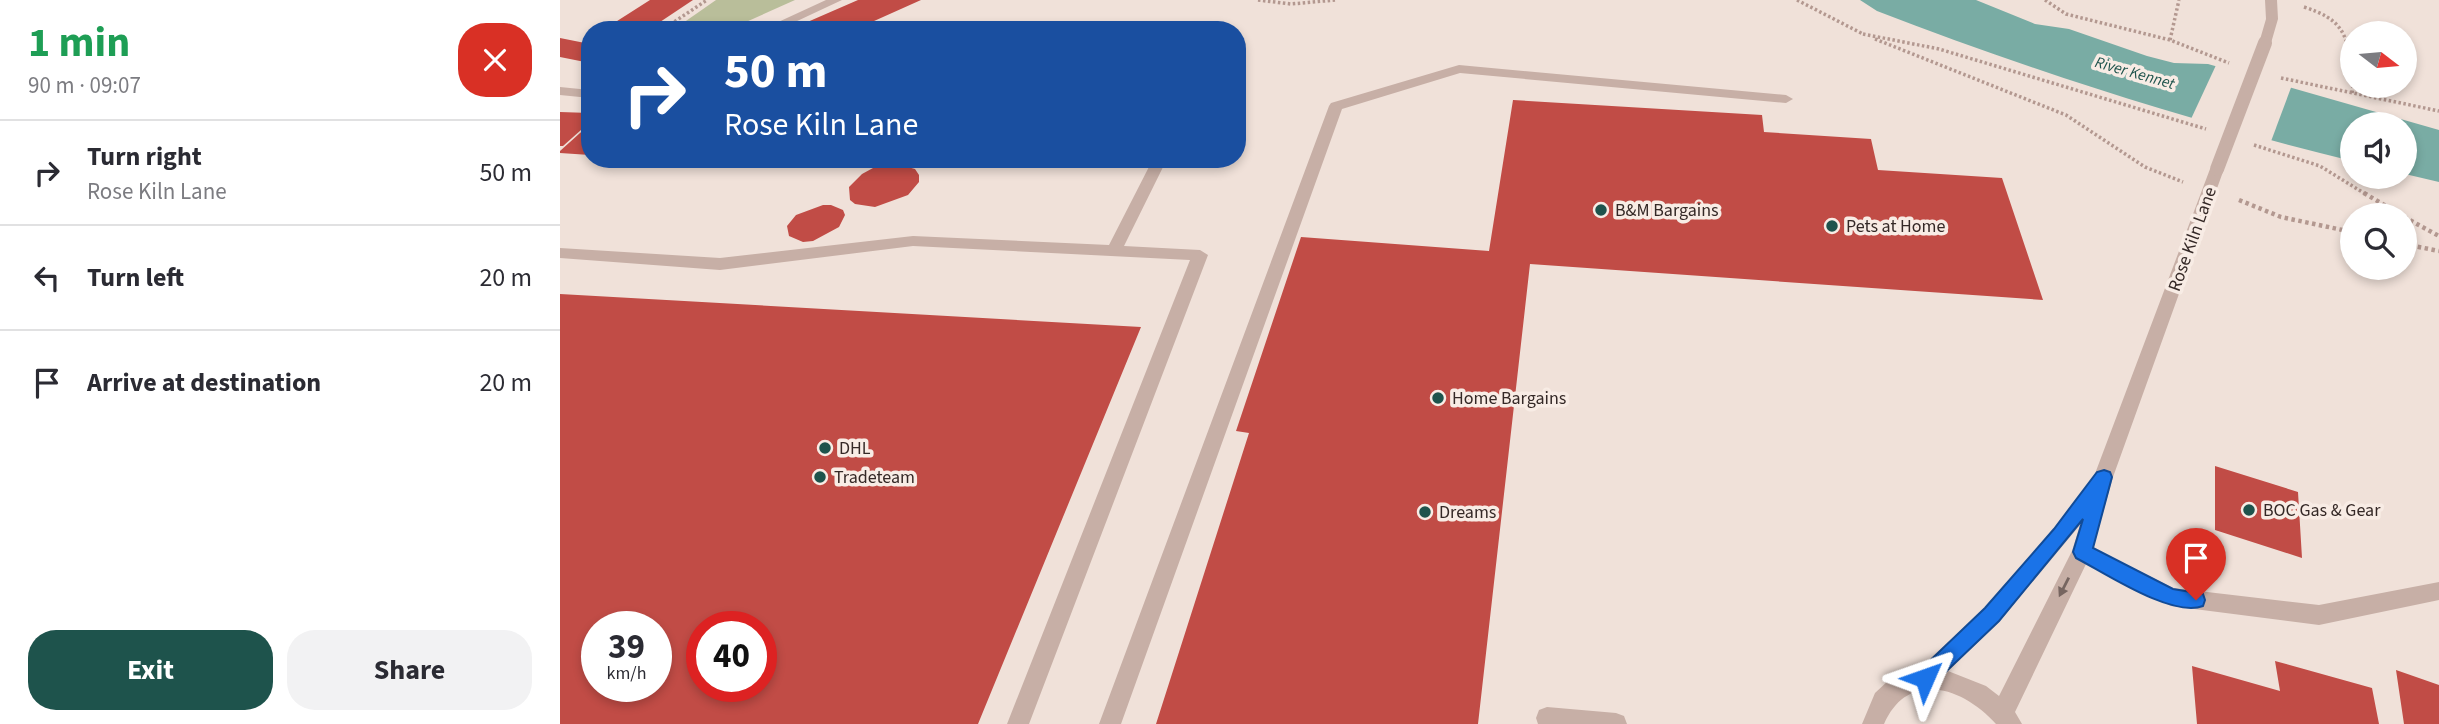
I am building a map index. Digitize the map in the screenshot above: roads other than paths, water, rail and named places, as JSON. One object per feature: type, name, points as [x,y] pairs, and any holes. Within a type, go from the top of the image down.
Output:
[{"type":"street","points":[[788,21],[836,0]]},
{"type":"street","name":"Rose Kiln Lane","points":[[2007,719],[2015,684],[2082,552],[2104,477],[2265,44],[2272,19],[2271,0]]},
{"type":"street","points":[[1110,724],[1336,106],[1459,69],[1786,99]]},
{"type":"street","points":[[560,92],[581,93]]},
{"type":"street","points":[[1114,251],[1156,168]]},
{"type":"street","points":[[560,253],[720,264],[913,241],[1200,255],[1018,724]]},
{"type":"street","name":"Rose Kiln Lane","points":[[1925,678],[1992,615],[2061,535],[2104,477]]},
{"type":"street","points":[[2082,552],[2171,597],[2319,615],[2439,591]]},
{"type":"street","name":"Rose Kiln Lane","points":[[1873,724],[1877,709],[1888,694],[1904,683],[1925,678],[1945,680],[1966,687],[1986,698],[2007,719]]},
{"type":"street","points":[[1547,719],[1616,724]]},
{"type":"water","name":"River Kennet","points":[[1860,0],[1976,0],[2035,24],[2069,29],[2147,56],[2174,63],[2208,64],[2376,112],[2340,112],[2340,158],[2172,112],[2052,74],[1877,11]]},
{"type":"water","points":[[2417,124],[2439,130],[2439,182],[2417,177]]},
{"type":"place","name":"B&M Bargains","points":[[1601,210]]},
{"type":"place","name":"Pets at Home","points":[[1832,226]]},
{"type":"place","name":"Home Bargains","points":[[1438,398]]},
{"type":"place","name":"DHL","points":[[825,448]]},
{"type":"place","name":"Tradeteam","points":[[820,477]]},
{"type":"place","name":"BOC Gas & Gear","points":[[2249,510]]},
{"type":"place","name":"Dreams","points":[[1425,512]]}]
